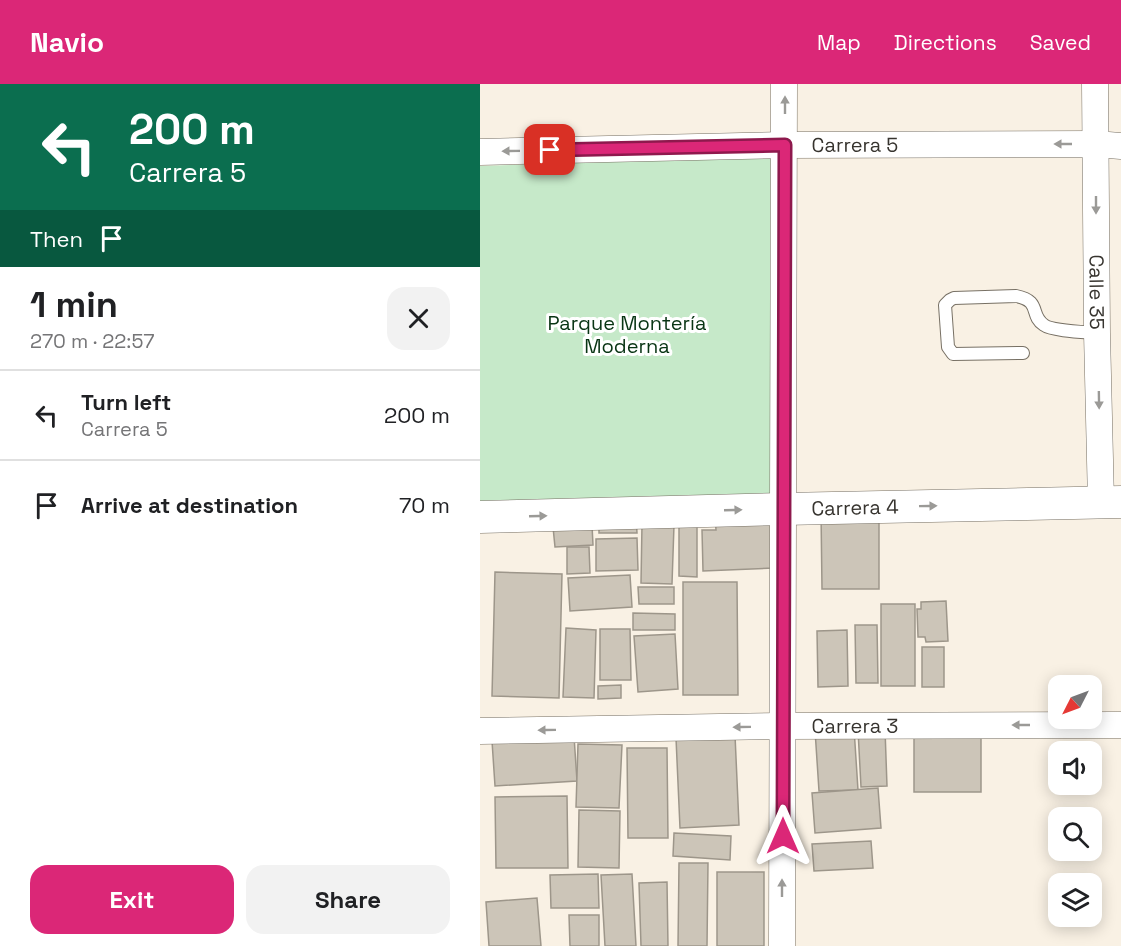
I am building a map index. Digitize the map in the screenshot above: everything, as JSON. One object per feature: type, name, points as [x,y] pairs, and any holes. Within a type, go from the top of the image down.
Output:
[{"type":"street","points":[[782,946],[784,84]]},
{"type":"street","name":"Calle 35","points":[[1095,84],[1109,145],[1097,333],[1111,502]]},
{"type":"street","name":"Carrera 5","points":[[480,152],[785,145],[1109,145]]},
{"type":"street","name":"Carrera 4","points":[[480,517],[1111,502]]},
{"type":"street","name":"Carrera 3","points":[[480,731],[784,726],[1121,725]]},
{"type":"lane","points":[[1023,353],[953,354],[948,347],[945,304],[954,298],[1016,296],[1031,302],[1040,321],[1046,327],[1097,333]]},
{"type":"green space","name":"Parque Montería Moderna","points":[[777,156],[773,503],[480,504],[480,166]]},
{"type":"building","points":[[771,512],[773,568],[703,571],[702,530],[716,530],[715,514]]},
{"type":"building","points":[[821,512],[879,512],[879,589],[822,589]]},
{"type":"building","points":[[679,516],[697,516],[697,577],[679,576]]},
{"type":"building","points":[[636,517],[637,533],[599,533],[599,518]]},
{"type":"building","points":[[642,524],[674,525],[672,584],[641,583]]},
{"type":"building","points":[[592,525],[593,545],[555,547],[553,527]]},
{"type":"building","points":[[637,538],[638,570],[596,571],[596,539]]},
{"type":"building","points":[[567,547],[589,547],[590,573],[567,574]]},
{"type":"building","points":[[495,572],[562,574],[559,698],[492,696]]},
{"type":"building","points":[[630,575],[632,607],[570,611],[568,578]]},
{"type":"building","points":[[683,582],[737,582],[738,695],[683,695]]},
{"type":"building","points":[[638,587],[674,587],[674,604],[639,604]]},
{"type":"building","points":[[946,601],[948,641],[926,642],[925,637],[918,637],[917,609],[921,609],[921,602]]},
{"type":"building","points":[[881,604],[915,604],[915,686],[881,686]]},
{"type":"building","points":[[633,613],[675,614],[675,630],[633,630]]},
{"type":"building","points":[[855,625],[877,625],[878,683],[856,683]]},
{"type":"building","points":[[566,628],[596,630],[594,698],[563,697]]},
{"type":"building","points":[[600,629],[630,629],[631,680],[600,680]]},
{"type":"building","points":[[847,630],[848,686],[818,687],[817,631]]},
{"type":"building","points":[[675,634],[678,689],[638,692],[634,636]]},
{"type":"building","points":[[922,647],[944,647],[944,687],[922,687]]},
{"type":"building","points":[[621,685],[621,698],[598,699],[598,686]]},
{"type":"building","points":[[914,724],[981,724],[981,792],[914,792]]},
{"type":"building","points":[[854,728],[858,790],[819,791],[815,730]]},
{"type":"building","points":[[885,729],[887,786],[861,787],[858,730]]},
{"type":"building","points":[[735,735],[739,825],[680,828],[676,738]]},
{"type":"building","points":[[574,736],[577,781],[495,786],[492,741]]},
{"type":"building","points":[[578,744],[622,745],[619,808],[576,807]]},
{"type":"building","points":[[627,748],[667,748],[668,838],[628,838]]},
{"type":"building","points":[[878,788],[881,828],[815,833],[812,793]]},
{"type":"building","points":[[567,796],[568,868],[496,868],[495,797]]},
{"type":"building","points":[[579,810],[620,811],[619,868],[578,867]]},
{"type":"building","points":[[674,833],[731,836],[730,860],[673,856]]},
{"type":"building","points":[[871,841],[873,868],[814,871],[812,844]]},
{"type":"building","points":[[679,863],[708,863],[707,946],[678,946]]},
{"type":"building","points":[[717,872],[764,872],[764,946],[717,946]]},
{"type":"building","points":[[598,874],[599,908],[551,908],[550,875]]},
{"type":"building","points":[[632,874],[636,946],[605,946],[601,875]]},
{"type":"building","points":[[667,882],[668,946],[641,946],[639,883]]},
{"type":"building","points":[[537,898],[541,946],[489,946],[486,902]]},
{"type":"building","points":[[569,915],[599,915],[599,946],[570,946]]},
{"type":"route","points":[[550,150],[785,145],[783,836]]}]
